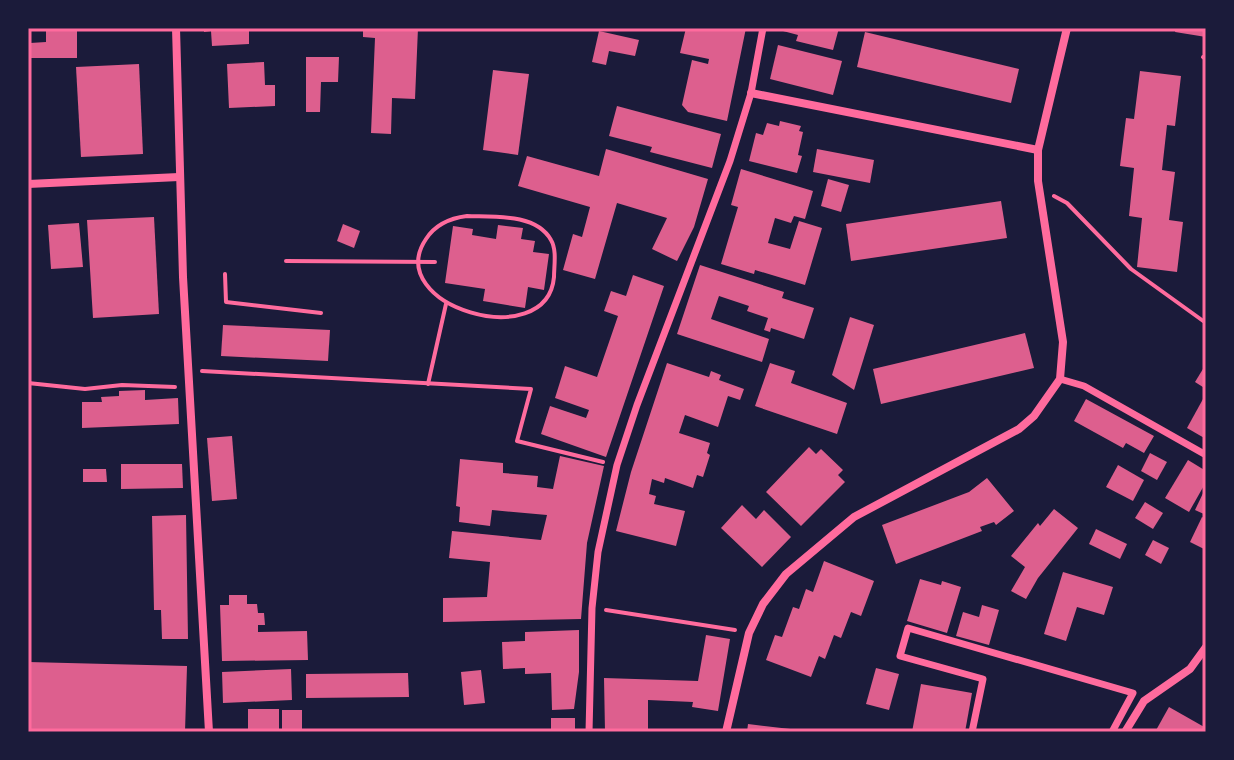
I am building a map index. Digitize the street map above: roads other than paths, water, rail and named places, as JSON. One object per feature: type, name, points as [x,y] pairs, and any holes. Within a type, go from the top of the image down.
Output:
[{"type":"street","points":[[176,28],[188,370],[209,732]]},
{"type":"street","points":[[589,732],[592,608],[598,552],[617,465],[711,214],[751,93],[763,28]]},
{"type":"street","points":[[726,732],[749,633],[763,604],[786,574],[854,517],[1019,429],[1034,416],[1060,379],[1063,342],[1038,186],[1038,150],[1067,28]]},
{"type":"street","points":[[751,93],[1038,150]]},
{"type":"street","points":[[28,184],[179,177]]},
{"type":"street","points":[[1060,379],[1084,386],[1206,455]]},
{"type":"street","points":[[972,732],[983,679],[900,656],[908,628],[1133,693],[1112,732]]},
{"type":"street","points":[[1125,732],[1144,701],[1190,669],[1206,647]]}]
